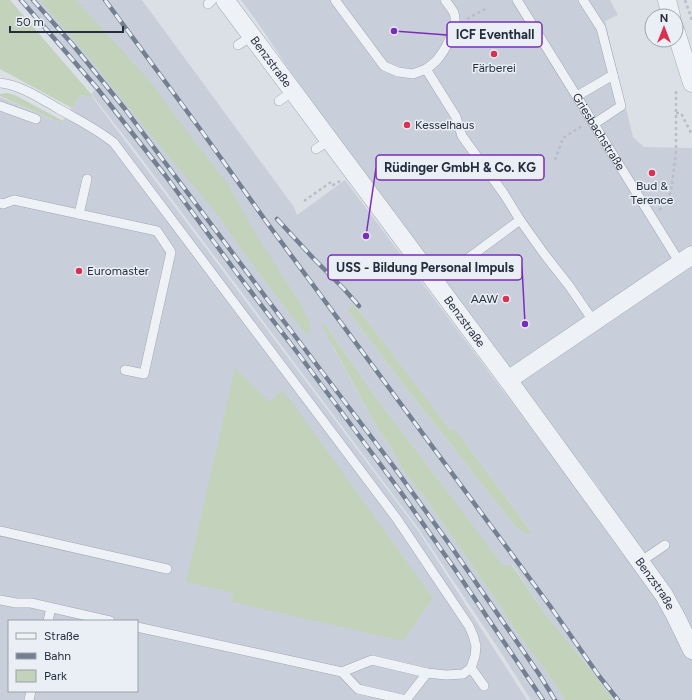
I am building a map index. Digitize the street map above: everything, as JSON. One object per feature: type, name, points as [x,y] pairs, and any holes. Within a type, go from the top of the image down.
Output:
[{"type":"street","name":"Benzstraße","points":[[225,0],[245,41],[322,144],[353,172],[436,282],[664,595],[692,650]]},
{"type":"street","points":[[679,48],[687,86]]},
{"type":"street","name":"Griesbachstraße","points":[[508,380],[686,259]]},
{"type":"lane","points":[[335,0],[384,66],[398,72],[413,74],[426,70],[436,61],[446,46],[453,30],[455,20],[454,13],[445,0]]},
{"type":"lane","name":"Griesbachstraße","points":[[517,0],[650,215],[686,259]]},
{"type":"lane","points":[[583,0],[601,28],[621,106],[593,122]]},
{"type":"lane","points":[[426,70],[456,117],[462,136],[504,194],[520,220],[594,322]]},
{"type":"lane","points":[[577,96],[613,75]]},
{"type":"lane","points":[[0,83],[12,85],[26,91],[96,129],[114,143],[382,500],[469,626],[476,646],[475,656],[471,668],[463,674],[446,675],[427,673],[372,660],[342,672],[138,627]]},
{"type":"lane","points":[[0,106],[36,119]]},
{"type":"lane","points":[[79,214],[87,179]]},
{"type":"lane","points":[[0,203],[3,204],[14,200],[157,231],[171,252],[144,374],[125,370]]},
{"type":"lane","points":[[436,282],[520,220]]},
{"type":"lane","points":[[0,531],[167,569]]},
{"type":"lane","points":[[640,562],[664,545]]},
{"type":"lane","points":[[0,600],[16,603],[31,603],[105,620]]},
{"type":"lane","points":[[48,620],[51,608]]},
{"type":"lane","points":[[471,668],[484,686]]},
{"type":"lane","points":[[342,672],[358,689],[406,700],[427,673]]},
{"type":"path","points":[[685,0],[692,20]]},
{"type":"path","points":[[470,18],[487,8]]},
{"type":"path","points":[[650,215],[661,208],[671,192],[676,152],[676,92],[687,86]]},
{"type":"path","points":[[676,113],[681,113],[692,135]]},
{"type":"path","points":[[555,160],[563,138],[593,122]]},
{"type":"path","points":[[304,201],[331,182],[333,186],[353,172]]},
{"type":"shaded area","points":[[17,0],[142,0],[294,207],[297,215],[345,180],[584,499],[600,489],[501,360],[292,74],[241,0],[610,0],[618,15],[605,21],[633,137],[644,147],[692,148],[692,700],[613,700],[546,615],[512,564],[504,568],[377,399],[325,324],[334,349],[374,422],[405,473],[428,502],[565,700],[531,700],[418,528],[132,146],[91,94],[95,90]],"holes":[[[354,305],[451,432],[455,429],[532,533],[517,528],[407,389],[352,316],[348,308]]]},
{"type":"shaded area","points":[[81,95],[93,98],[417,529],[527,700],[0,700],[0,97],[61,123]]},
{"type":"green space","points":[[0,0],[10,0],[93,98],[81,95],[72,108],[0,69]]},
{"type":"green space","points":[[40,0],[76,0],[149,80],[228,184],[258,238],[302,306],[308,320],[310,329],[309,333],[306,334],[302,329],[259,273],[214,210]]},
{"type":"green space","points":[[7,93],[15,95],[63,121],[61,123],[0,96],[0,94]]},
{"type":"green space","points":[[354,305],[451,431],[455,429],[532,533],[530,534],[517,528],[407,389],[347,308]]},
{"type":"green space","points":[[325,324],[377,399],[504,567],[511,564],[546,615],[613,700],[565,700],[428,502],[405,473],[374,422],[322,326]]},
{"type":"green space","points":[[235,368],[269,402],[283,390],[433,598],[403,641],[232,602],[233,593],[186,582]]},
{"type":"railway","points":[[21,0],[97,88],[165,175],[300,356],[400,491],[543,700]]},
{"type":"railway","points":[[33,0],[73,45],[125,109],[394,467],[450,545],[539,674],[555,700]]},
{"type":"railway","points":[[105,0],[618,700]]},
{"type":"railway","points":[[277,219],[359,306]]},
{"type":"place","name":"ICF Eventhall","points":[[394,31]]},
{"type":"place","name":"Färberei","points":[[494,54]]},
{"type":"place","name":"Kesselhaus","points":[[407,125]]},
{"type":"place","name":"Bud & Terence","points":[[652,173]]},
{"type":"place","name":"Rüdinger GmbH & Co. KG","points":[[366,236]]},
{"type":"place","name":"Euromaster","points":[[79,271]]},
{"type":"place","name":"AAW","points":[[506,299]]},
{"type":"place","name":"USS - Bildung Personal Impuls","points":[[525,324]]}]
